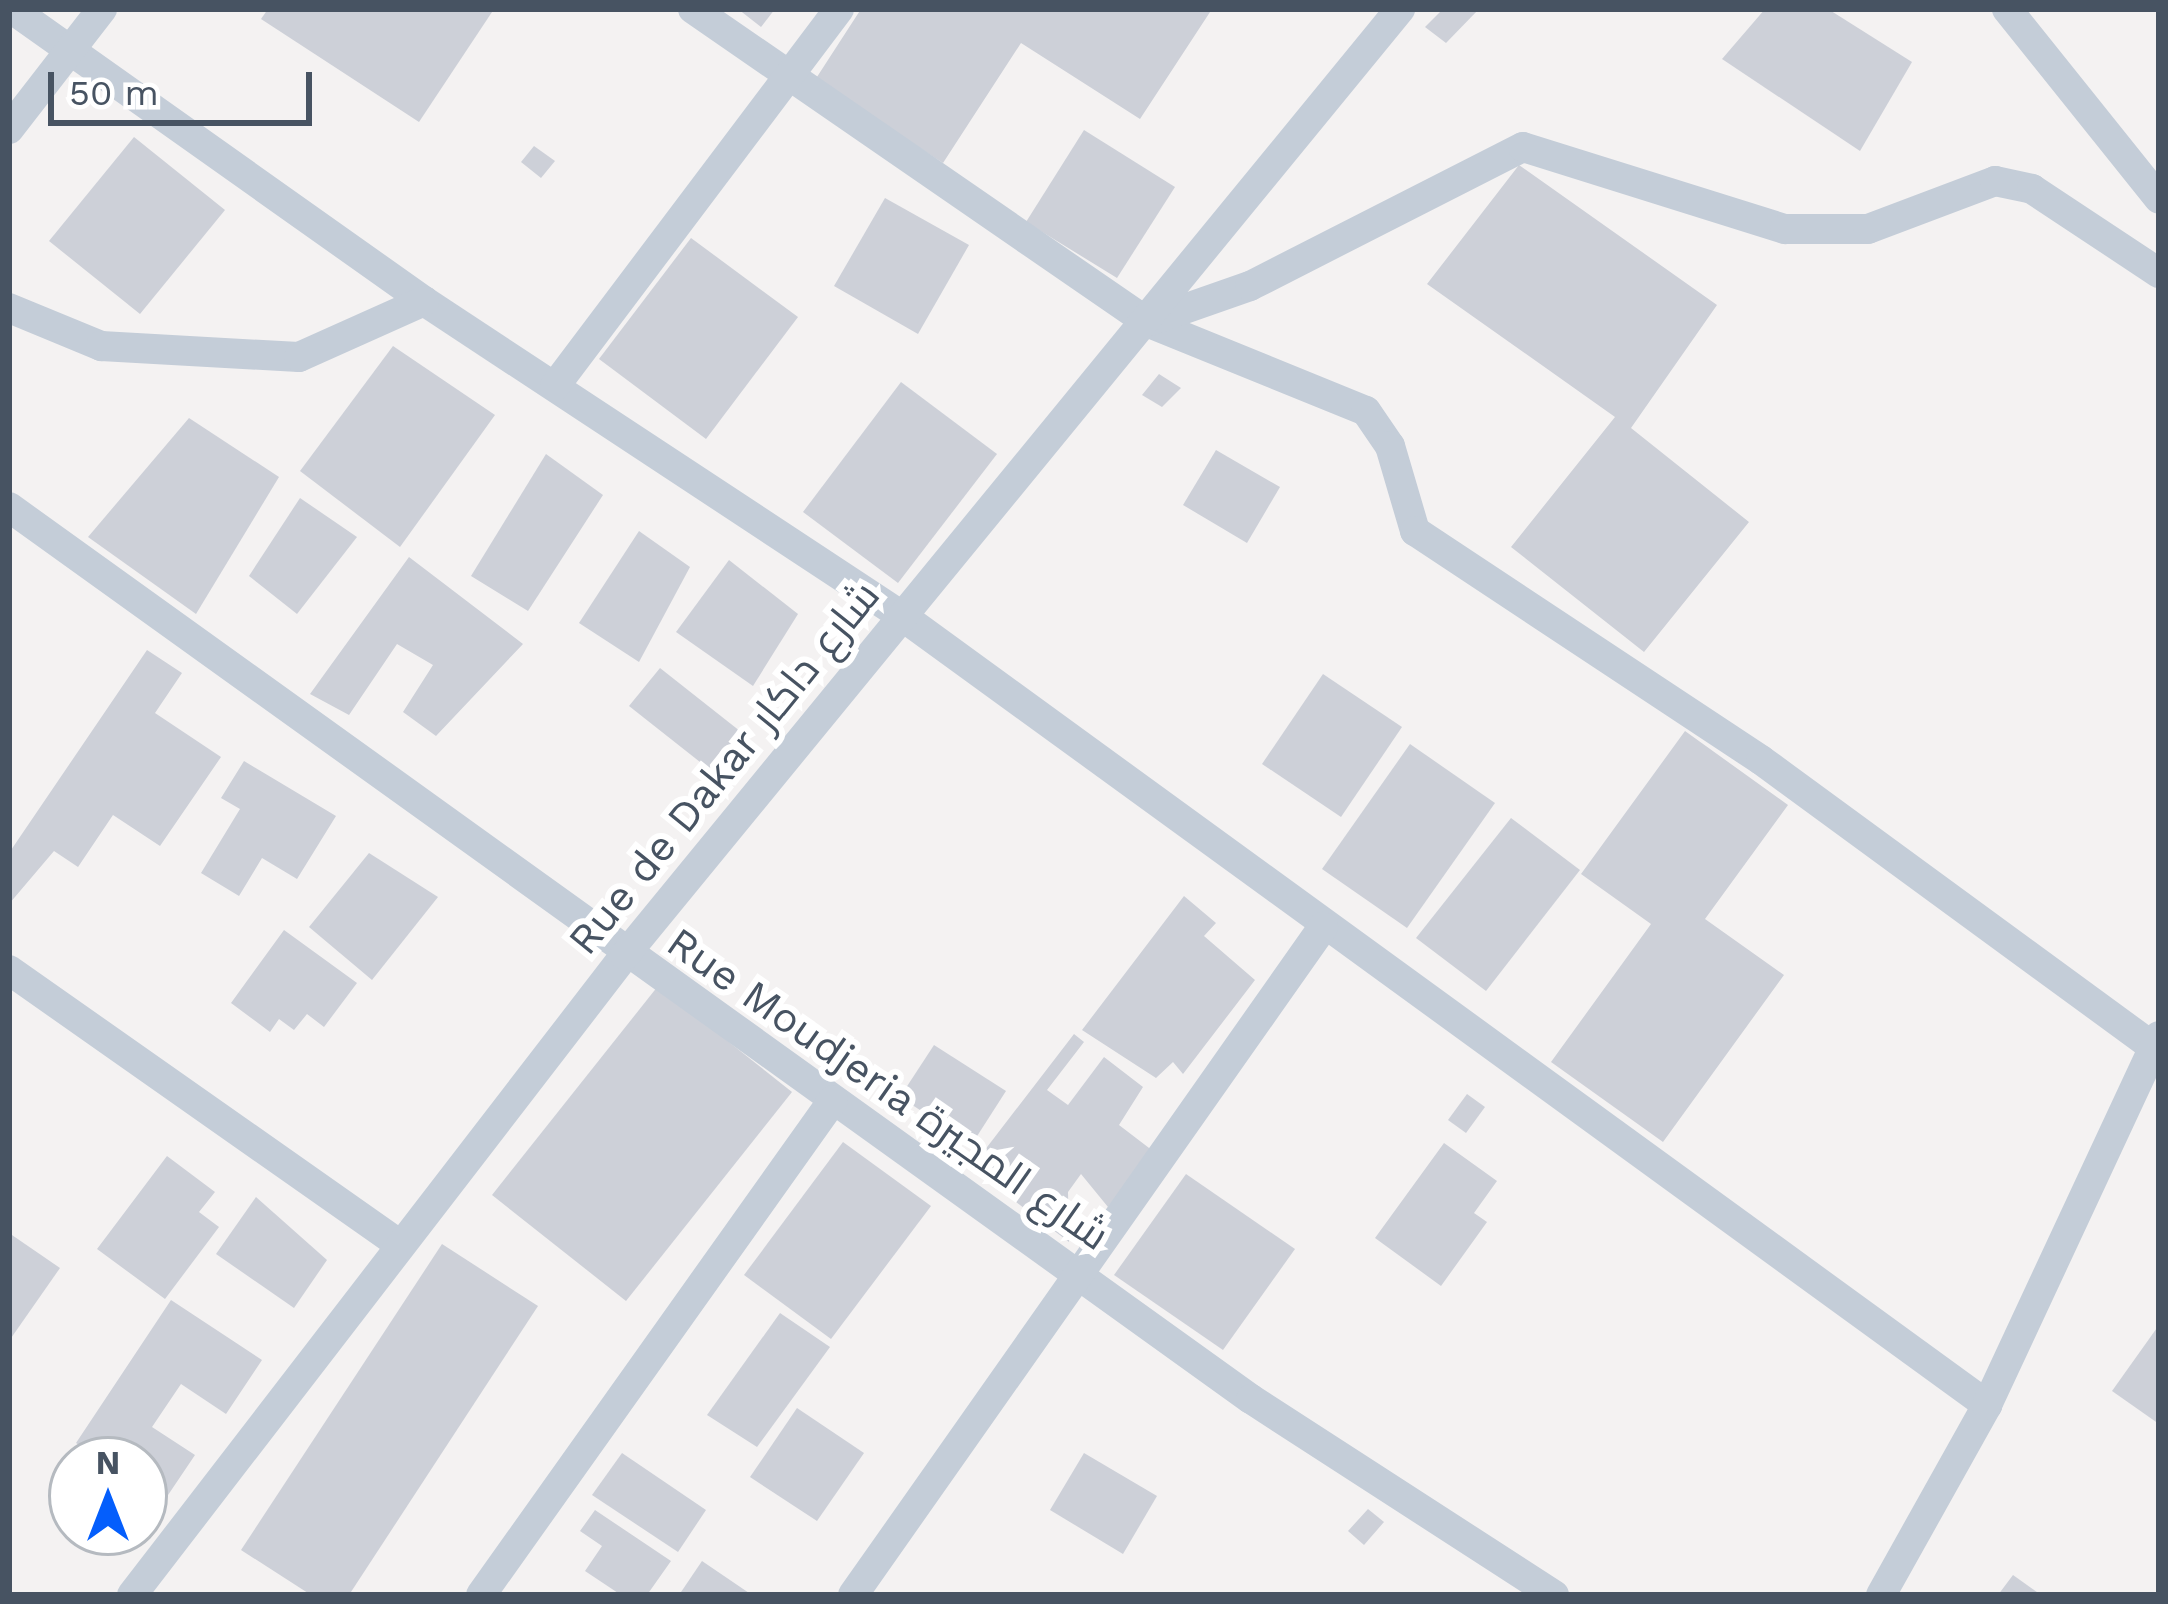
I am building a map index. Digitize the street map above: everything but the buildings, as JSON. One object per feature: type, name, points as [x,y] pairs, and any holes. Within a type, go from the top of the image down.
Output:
[{"type":"street","points":[[12,9],[72,47],[424,301],[902,616],[1323,927],[1987,1406]]},
{"type":"street","points":[[9,129],[102,9]]},
{"type":"street","points":[[693,9],[1147,322],[1366,411],[1390,446],[1415,531],[1761,760],[2154,1040],[1987,1406],[1881,1595]]},
{"type":"street","points":[[555,386],[838,9]]},
{"type":"street","points":[[2007,9],[2159,199]]},
{"type":"street","name":"Rue de Dakar شارع داكار","points":[[132,1595],[397,1243],[626,955],[1147,322],[1395,11]]},
{"type":"street","points":[[1147,322],[1250,286],[1522,147],[1785,229],[1868,229],[1995,181],[2032,189],[2159,273]]},
{"type":"street","points":[[9,308],[101,346],[299,357],[424,301]]},
{"type":"street","name":"Rue Moudjeria شارع المجيرة","points":[[9,507],[626,955],[1076,1273],[1554,1595]]},
{"type":"street","points":[[853,1595],[1323,927]]},
{"type":"street","points":[[9,970],[397,1243]]},
{"type":"street","points":[[481,1595],[833,1100]]}]
